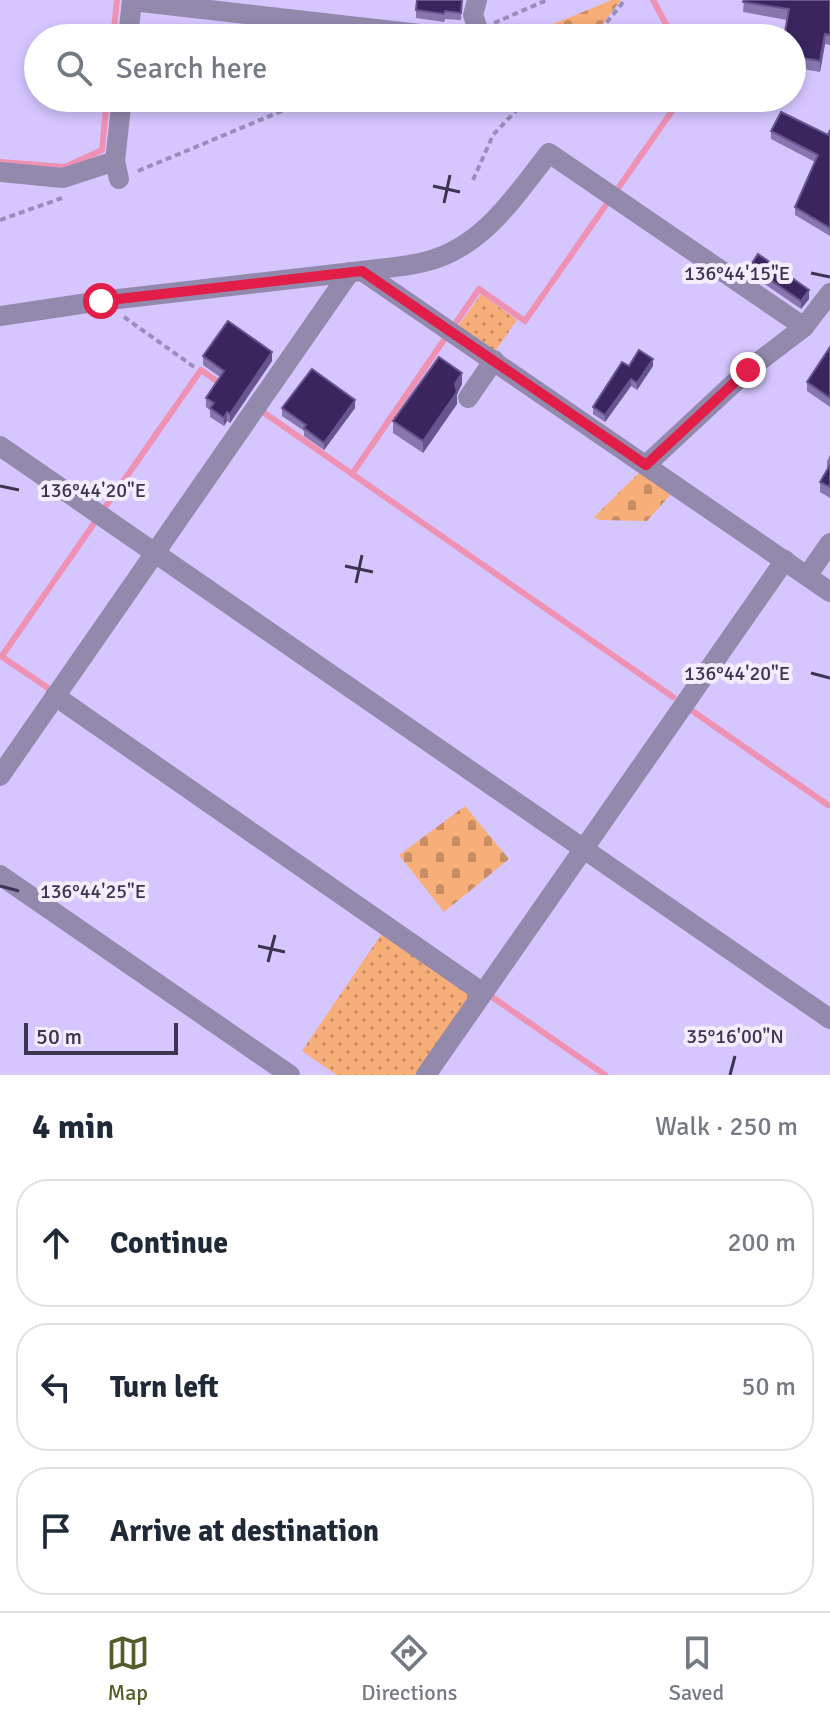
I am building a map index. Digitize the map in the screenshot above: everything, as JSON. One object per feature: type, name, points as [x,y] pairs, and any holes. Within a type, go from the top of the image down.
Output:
[{"type":"street","points":[[476,24],[473,15],[477,0]]},
{"type":"street","points":[[130,24],[132,1],[333,24]]},
{"type":"street","points":[[0,172],[63,178],[117,170],[121,112]]},
{"type":"street","points":[[0,316],[427,262],[465,244],[491,226],[549,153],[804,327]]},
{"type":"street","points":[[356,272],[494,360],[830,592]]},
{"type":"street","points":[[0,776],[356,272]]},
{"type":"street","points":[[646,465],[748,370],[804,327],[830,293]]},
{"type":"street","points":[[468,398],[494,360]]},
{"type":"street","points":[[0,446],[830,1019]]},
{"type":"street","points":[[807,576],[830,543]]},
{"type":"street","points":[[426,1075],[785,560]]},
{"type":"street","points":[[55,696],[483,993]]},
{"type":"street","points":[[0,875],[290,1075]]},
{"type":"path","points":[[490,24],[547,0]]},
{"type":"path","points":[[605,24],[625,0]]},
{"type":"path","points":[[117,170],[275,112]]},
{"type":"path","points":[[473,180],[493,135],[515,112]]},
{"type":"path","points":[[0,220],[75,194]]},
{"type":"path","points":[[101,301],[197,369]]},
{"type":"green space","points":[[612,0],[621,0],[603,24],[553,24]]},
{"type":"green space","points":[[481,294],[517,320],[493,354],[457,328]]},
{"type":"green space","points":[[642,470],[673,492],[647,521],[599,520],[594,517]]},
{"type":"green space","points":[[465,806],[509,859],[444,912],[399,855]]},
{"type":"green space","points":[[385,929],[475,992],[418,1075],[337,1075],[302,1051]]},
{"type":"building","points":[[417,0],[462,0],[461,13],[416,10]]},
{"type":"building","points":[[830,0],[830,35],[825,34],[820,61],[806,58],[806,24],[786,24],[789,9],[743,2]]},
{"type":"building","points":[[781,112],[828,135],[830,130],[830,228],[795,207],[818,155],[771,131]]},
{"type":"building","points":[[758,254],[809,290],[801,301],[750,266]]},
{"type":"building","points":[[228,321],[272,352],[230,414],[227,412],[224,418],[210,408],[214,403],[206,398],[224,371],[203,356]]},
{"type":"building","points":[[830,347],[830,398],[807,382]]},
{"type":"building","points":[[639,350],[653,359],[637,383],[631,379],[605,415],[593,407],[622,362],[629,366]]},
{"type":"building","points":[[439,357],[462,373],[455,384],[457,392],[423,441],[393,421]]},
{"type":"building","points":[[312,369],[355,400],[324,443],[282,408]]},
{"type":"building","points":[[830,465],[830,487],[820,482]]},
{"type":"waterway","points":[[114,24],[117,0]]},
{"type":"waterway","points":[[653,0],[666,24]]},
{"type":"waterway","points":[[0,162],[65,167],[102,150],[106,112]]},
{"type":"waterway","points":[[617,190],[671,112]]},
{"type":"waterway","points":[[455,324],[479,289],[525,321],[608,202]]},
{"type":"waterway","points":[[352,474],[446,337]]},
{"type":"waterway","points":[[106,506],[201,370],[224,386]]},
{"type":"waterway","points":[[263,412],[673,697]]},
{"type":"waterway","points":[[2,656],[95,522]]},
{"type":"waterway","points":[[1,656],[51,690]]},
{"type":"waterway","points":[[691,710],[828,805]]},
{"type":"waterway","points":[[492,997],[605,1075]]},
{"type":"route","points":[[101,301],[362,271],[646,465],[748,370]]}]
